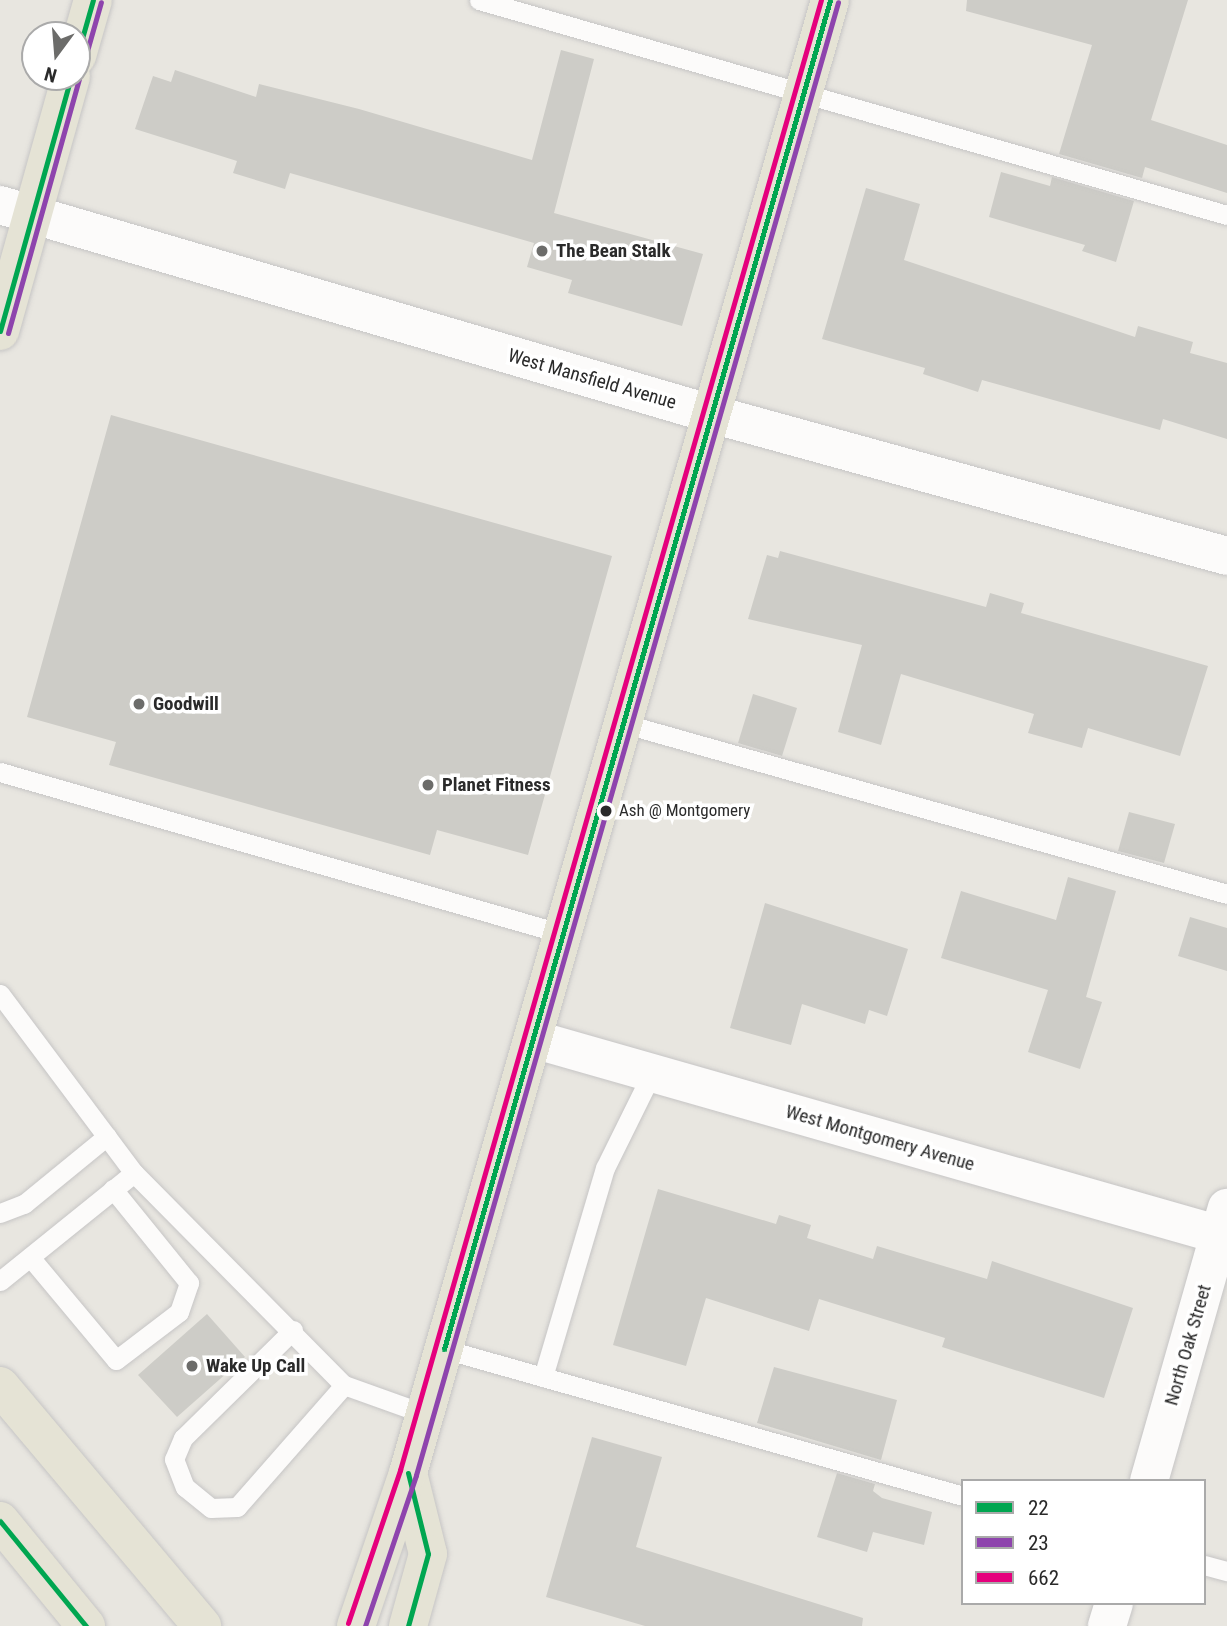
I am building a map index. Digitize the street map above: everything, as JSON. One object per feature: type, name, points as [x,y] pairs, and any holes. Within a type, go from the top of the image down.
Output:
[{"type":"main road","points":[[87,21],[93,0]]},
{"type":"main road","points":[[356,1626],[408,1473],[563,934],[708,413],[830,0]]},
{"type":"main road","points":[[0,331],[16,210],[65,91]]},
{"type":"main road","points":[[0,1387],[202,1626]]},
{"type":"main road","points":[[408,1473],[428,1554],[408,1626]]},
{"type":"main road","points":[[0,1521],[86,1626]]},
{"type":"street","name":"West Mansfield Avenue","points":[[16,210],[708,413],[1227,556]]},
{"type":"street","name":"West Montgomery Avenue","points":[[533,1039],[1225,1227]]},
{"type":"street","name":"North Oak Street","points":[[1150,1479],[1225,1227]]},
{"type":"street","points":[[1107,1626],[1113,1605]]},
{"type":"lane","points":[[479,0],[803,90],[1227,215]]},
{"type":"lane","points":[[622,723],[1227,894]]},
{"type":"lane","points":[[0,772],[563,934]]},
{"type":"lane","points":[[0,994],[134,1173],[293,1330],[344,1385],[425,1414]]},
{"type":"lane","points":[[542,1377],[605,1168],[652,1073]]},
{"type":"lane","points":[[0,1213],[24,1204],[107,1136]]},
{"type":"lane","points":[[0,1282],[134,1173]]},
{"type":"lane","points":[[30,1257],[116,1360],[179,1312],[189,1283],[113,1189]]},
{"type":"lane","points":[[293,1330],[183,1438],[174,1459],[185,1487],[211,1508],[237,1507],[344,1385]]},
{"type":"lane","points":[[444,1349],[961,1495]]},
{"type":"lane","points":[[1206,1566],[1227,1571]]},
{"type":"building","points":[[967,0],[1188,0],[1151,120],[1227,145],[1227,193],[1145,167],[1142,178],[1059,154],[1092,45],[966,11]]},
{"type":"building","points":[[561,50],[594,59],[554,213],[703,254],[682,326],[568,293],[572,280],[527,267],[534,243],[290,173],[285,189],[233,173],[237,161],[135,129],[153,76],[171,82],[175,70],[256,97],[259,84],[359,109],[532,160]]},
{"type":"building","points":[[1001,172],[1050,186],[1052,177],[1134,201],[1116,262],[1082,251],[1085,245],[989,217]]},
{"type":"building","points":[[866,188],[920,204],[904,260],[1135,337],[1138,326],[1193,342],[1190,353],[1227,363],[1227,439],[1163,419],[1160,430],[982,380],[978,392],[923,374],[925,368],[822,339]]},
{"type":"building","points":[[111,415],[612,556],[528,855],[437,830],[430,855],[109,765],[116,742],[27,717]]},
{"type":"building","points":[[780,551],[986,607],[990,593],[1024,603],[1021,613],[1208,666],[1180,756],[1088,728],[1082,748],[1028,733],[1034,714],[901,674],[881,745],[838,732],[862,645],[748,619],[767,555],[778,558]]},
{"type":"building","points":[[753,694],[797,708],[782,756],[738,743]]},
{"type":"building","points":[[1129,812],[1175,824],[1164,863],[1118,851]]},
{"type":"building","points":[[1068,877],[1116,891],[1086,997],[1102,1002],[1080,1069],[1028,1052],[1048,990],[941,958],[961,891],[1056,920]]},
{"type":"building","points":[[765,903],[908,949],[887,1016],[869,1010],[865,1024],[802,1004],[791,1045],[730,1028]]},
{"type":"building","points":[[1190,917],[1227,928],[1227,971],[1178,956]]},
{"type":"building","points":[[658,1189],[776,1224],[779,1215],[811,1225],[807,1238],[873,1259],[877,1246],[987,1279],[992,1261],[1133,1308],[1104,1398],[942,1347],[945,1338],[819,1299],[809,1331],[706,1298],[686,1366],[613,1345]]},
{"type":"building","name":"Wake Up Call","points":[[207,1314],[245,1357],[177,1417],[138,1375]]},
{"type":"building","points":[[774,1367],[897,1400],[881,1460],[757,1423]]},
{"type":"building","points":[[592,1437],[662,1457],[636,1547],[863,1618],[862,1626],[645,1626],[546,1597]]},
{"type":"building","points":[[837,1473],[875,1484],[873,1491],[882,1498],[932,1512],[924,1545],[873,1532],[867,1552],[817,1537]]},
{"type":"transit line","name":"22","points":[[87,21],[93,0]]},
{"type":"transit line","name":"662","points":[[348,1623],[400,1470],[821,0]]},
{"type":"transit line","name":"22","points":[[444,1349],[830,0]]},
{"type":"transit line","name":"23","points":[[91,37],[101,2]]},
{"type":"transit line","name":"23","points":[[365,1626],[416,1475],[838,2]]},
{"type":"transit line","name":"22","points":[[0,331],[67,91]]},
{"type":"transit line","name":"23","points":[[8,333],[76,91]]},
{"type":"transit line","name":"22","points":[[408,1473],[428,1554],[408,1626]]},
{"type":"transit line","name":"22","points":[[0,1521],[86,1626]]},
{"type":"place","name":"The Bean Stalk","points":[[542,251]]},
{"type":"place","name":"Goodwill","points":[[139,704]]},
{"type":"place","name":"Planet Fitness","points":[[428,785]]},
{"type":"place","name":"Ash @ Montgomery","points":[[606,811]]},
{"type":"place","name":"Wake Up Call","points":[[192,1366]]}]
